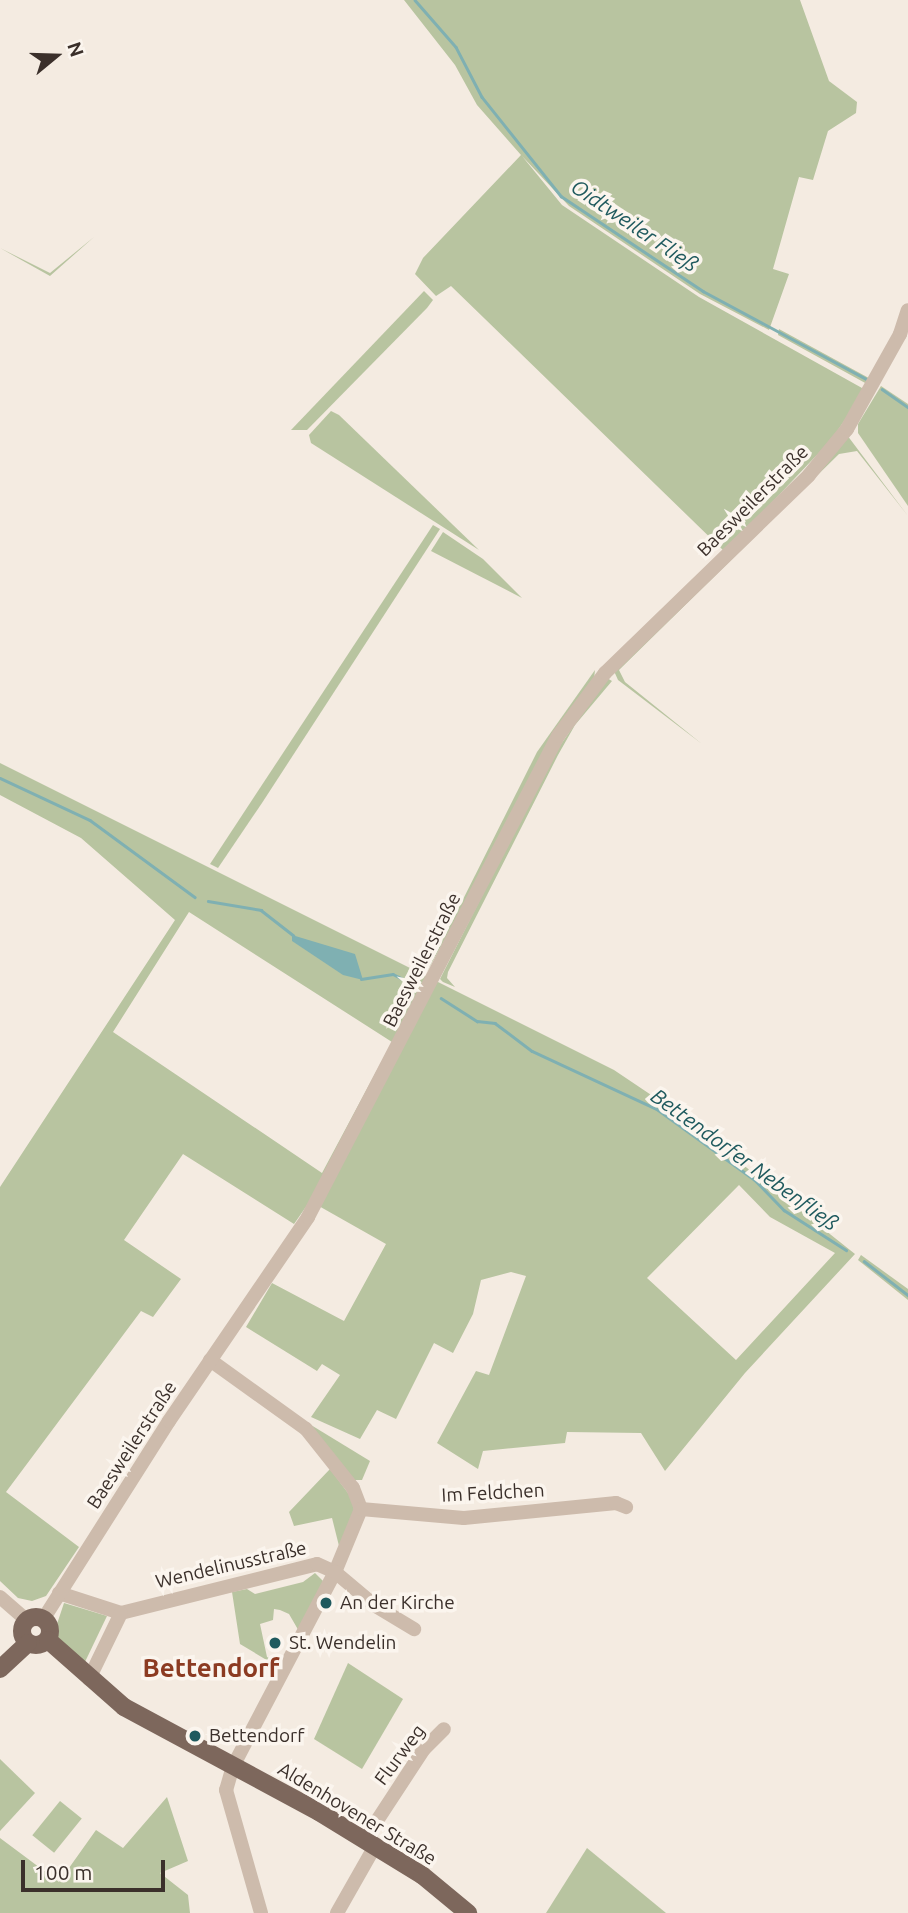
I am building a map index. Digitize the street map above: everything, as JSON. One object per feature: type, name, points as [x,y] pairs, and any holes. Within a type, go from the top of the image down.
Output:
[{"type":"main road","points":[[44,1618],[50,1628],[48,1640],[38,1645],[28,1643],[22,1632],[26,1620],[44,1618]]},
{"type":"main road","name":"Aldenhovener Straße","points":[[48,1640],[89,1679],[124,1707],[370,1843],[468,1913]]},
{"type":"main road","points":[[0,1669],[28,1643]]},
{"type":"street","name":"Baesweilerstraße","points":[[44,1618],[210,1360],[309,1217],[342,1158],[542,764],[577,707],[605,673],[808,475],[847,429],[872,389],[908,310]]},
{"type":"street","points":[[210,1360],[306,1429],[353,1488],[361,1509],[335,1573],[233,1766],[226,1790],[261,1913]]},
{"type":"street","name":"Im Feldchen","points":[[361,1509],[464,1518],[616,1503],[626,1507]]},
{"type":"street","name":"Wendelinusstraße","points":[[121,1613],[317,1564],[335,1573],[374,1605],[414,1629]]},
{"type":"street","points":[[59,1593],[121,1613],[89,1679]]},
{"type":"street","points":[[0,1597],[26,1620]]},
{"type":"street","name":"Flurweg","points":[[337,1913],[370,1843],[424,1749],[444,1729]]},
{"type":"green space","points":[[404,0],[800,0],[829,81],[857,102],[856,113],[828,131],[813,180],[799,177],[773,269],[789,274],[769,330],[700,294],[569,206],[522,156],[562,205],[699,297],[862,388],[862,395],[831,440],[725,552],[451,286],[436,296],[415,274],[423,258],[521,155],[477,105],[455,65]]},
{"type":"green space","points":[[94,237],[50,276],[0,248],[50,273]]},
{"type":"green space","points":[[424,291],[433,300],[427,308],[307,430],[291,430]]},
{"type":"green space","points":[[779,329],[871,379],[867,384],[778,335]]},
{"type":"green space","points":[[881,386],[908,404],[908,506],[858,433],[858,424]]},
{"type":"green space","points":[[331,411],[339,415],[479,550],[311,443],[309,435]]},
{"type":"green space","points":[[847,435],[908,516],[857,451],[839,454],[619,670],[625,682],[702,744],[618,680],[614,671]]},
{"type":"green space","points":[[433,525],[440,529],[262,803],[218,868],[210,864]]},
{"type":"green space","points":[[443,532],[483,559],[522,598],[431,551]]},
{"type":"green space","points":[[595,670],[594,679],[426,973],[537,752]]},
{"type":"green space","points":[[607,678],[612,681],[575,725],[558,755],[448,972],[447,978],[455,987],[443,982],[440,979],[552,757]]},
{"type":"green space","points":[[0,763],[614,1070],[678,1113],[855,1254],[745,1373],[665,1471],[641,1433],[567,1432],[565,1443],[483,1451],[478,1469],[437,1443],[476,1371],[489,1375],[526,1276],[511,1272],[481,1280],[473,1314],[453,1353],[434,1343],[396,1419],[377,1410],[360,1439],[311,1417],[340,1375],[322,1364],[317,1371],[246,1327],[272,1283],[344,1321],[386,1244],[310,1201],[294,1224],[183,1154],[124,1240],[181,1279],[153,1317],[141,1311],[6,1492],[79,1547],[46,1596],[32,1601],[18,1598],[0,1581],[0,1187],[175,920],[81,838],[0,795]],"holes":[[[189,912],[392,1042],[322,1173],[113,1032]],[[739,1185],[770,1217],[835,1253],[736,1360],[647,1278]]]},
{"type":"green space","points":[[861,1255],[908,1289],[908,1300],[858,1260]]},
{"type":"green space","points":[[311,1425],[370,1461],[362,1480],[353,1480]]},
{"type":"green space","points":[[330,1469],[351,1497],[355,1513],[340,1550],[332,1518],[294,1526],[289,1512]]},
{"type":"green space","points":[[315,1573],[323,1581],[300,1633],[289,1614],[280,1610],[274,1609],[273,1620],[260,1624],[267,1657],[275,1661],[286,1657],[280,1668],[240,1644],[232,1592],[247,1589],[255,1594],[303,1582]]},
{"type":"green space","points":[[64,1603],[107,1616],[84,1664],[58,1638],[57,1624]]},
{"type":"green space","points":[[348,1663],[403,1699],[362,1769],[314,1739]]},
{"type":"green space","points":[[0,1759],[35,1793],[0,1831]]},
{"type":"green space","points":[[167,1797],[188,1861],[160,1873],[188,1895],[190,1913],[0,1913],[0,1838],[59,1882],[96,1830],[123,1848]]},
{"type":"green space","points":[[60,1801],[82,1819],[54,1853],[32,1835]]},
{"type":"green space","points":[[587,1848],[666,1913],[546,1913]]},
{"type":"water","points":[[292,935],[355,954],[363,980],[343,975],[292,941]]},
{"type":"waterway","name":"Oidtweiler Fließ","points":[[415,0],[456,47],[482,97],[561,196],[703,291],[868,380]]},
{"type":"waterway","name":"Oidtweiler Fließ","points":[[882,389],[908,407]]},
{"type":"waterway","name":"Bettendorfer Nebenfließ","points":[[0,778],[90,820],[195,897]]},
{"type":"waterway","name":"Bettendorfer Nebenfließ","points":[[208,901],[261,910],[293,935]]},
{"type":"waterway","name":"Bettendorfer Nebenfließ","points":[[361,979],[393,974],[413,984]]},
{"type":"waterway","name":"Bettendorfer Nebenfließ","points":[[441,998],[477,1021],[495,1023],[532,1051],[657,1109],[755,1180],[784,1210],[846,1250]]},
{"type":"waterway","name":"Bettendorfer Nebenfließ","points":[[864,1261],[908,1295]]},
{"type":"place","name":"An der Kirche","points":[[326,1603]]},
{"type":"place","name":"St. Wendelin","points":[[275,1643]]},
{"type":"place","name":"Bettendorf","points":[[195,1736]]},
{"type":"district","name":"Bettendorf","points":[[211,1668]]}]
